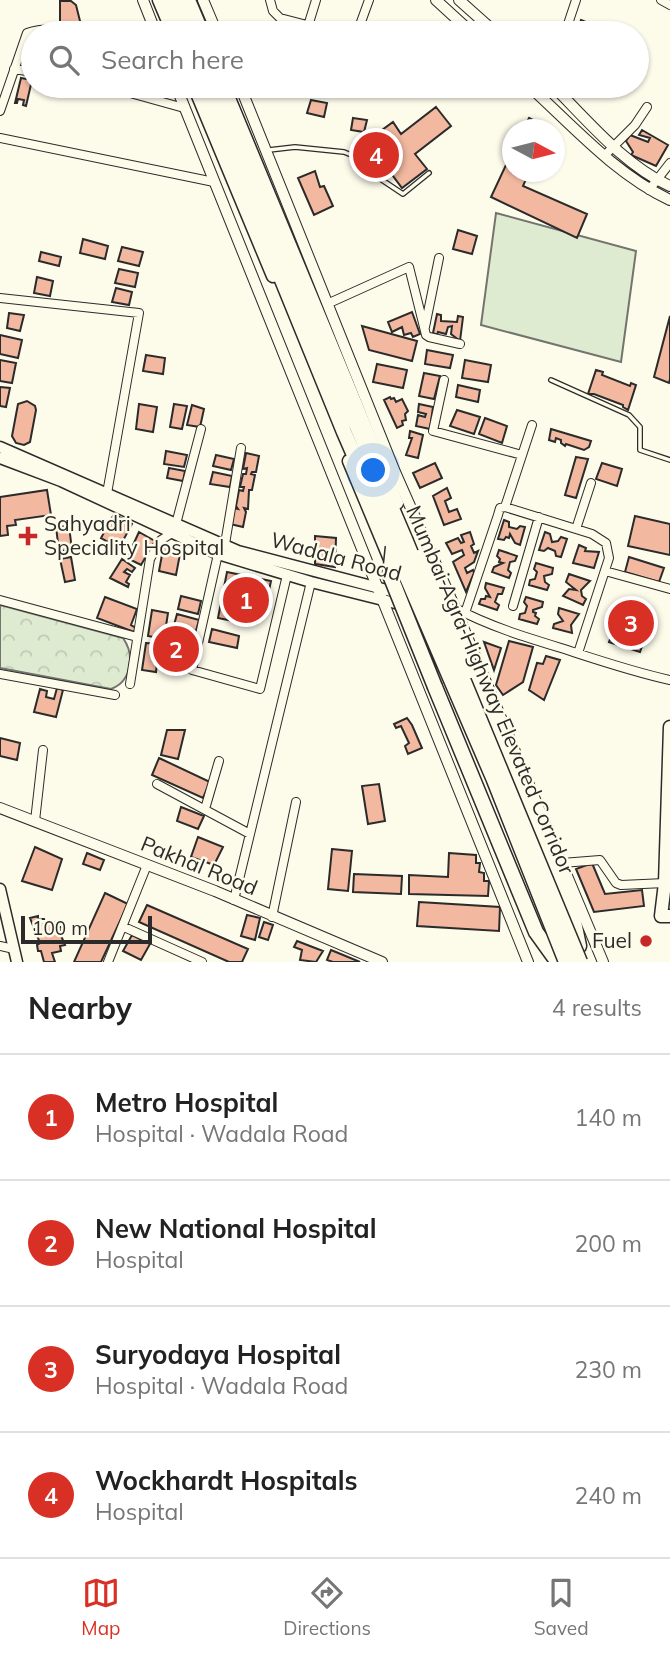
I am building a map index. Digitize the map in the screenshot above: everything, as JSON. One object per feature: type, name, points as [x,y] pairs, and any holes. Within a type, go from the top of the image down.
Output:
[{"type":"highway","points":[[169,0],[178,21]]},
{"type":"highway","points":[[181,0],[190,21]]},
{"type":"highway","name":"Mumbai Agra Highway Elevated Corridor","points":[[209,98],[344,432],[399,542],[580,962]]},
{"type":"highway","name":"Mumbai Agra Highway Elevated Corridor","points":[[221,98],[494,780],[558,960]]},
{"type":"highway","points":[[399,542],[435,581],[573,917],[579,946]]},
{"type":"highway","points":[[399,542],[390,575],[536,932],[558,960]]},
{"type":"main road","points":[[159,0],[168,21]]},
{"type":"main road","points":[[189,0],[198,21]]},
{"type":"main road","points":[[199,98],[558,960]]},
{"type":"main road","points":[[229,98],[586,962]]},
{"type":"main road","name":"Wadala Road","points":[[0,447],[174,529],[218,554],[311,582],[384,600],[407,601]]},
{"type":"main road","name":"Wadala Road","points":[[0,458],[106,497]]},
{"type":"main road","name":"Wadala Road","points":[[174,529],[225,544],[238,551],[379,589],[407,601]]},
{"type":"main road","points":[[407,601],[460,613]]},
{"type":"main road","points":[[666,916],[670,727]]},
{"type":"main road","points":[[0,889],[18,962]]},
{"type":"street","points":[[143,0],[151,21]]},
{"type":"street","points":[[203,0],[212,21]]},
{"type":"street","points":[[270,0],[280,18],[290,21]]},
{"type":"street","points":[[310,21],[316,0]]},
{"type":"street","points":[[361,21],[369,0]]},
{"type":"street","points":[[459,0],[483,21]]},
{"type":"street","points":[[569,21],[576,0]]},
{"type":"street","points":[[662,0],[670,5]]},
{"type":"street","points":[[439,1],[460,21]]},
{"type":"street","points":[[0,111],[21,50]]},
{"type":"street","points":[[14,69],[21,70]]},
{"type":"street","points":[[148,98],[184,108]]},
{"type":"street","points":[[180,98],[527,962]]},
{"type":"street","points":[[245,98],[395,472],[460,613],[603,962]]},
{"type":"street","points":[[545,98],[604,156],[649,190],[670,200]]},
{"type":"street","points":[[565,98],[612,146],[670,186]]},
{"type":"street","points":[[604,156],[635,125],[647,107]]},
{"type":"street","points":[[0,138],[214,181]]},
{"type":"street","points":[[649,190],[670,163]]},
{"type":"street","points":[[425,330],[439,258]]},
{"type":"street","points":[[327,304],[410,267],[429,337],[460,344]]},
{"type":"street","points":[[0,298],[139,313],[106,497]]},
{"type":"street","points":[[444,380],[433,431],[522,455]]},
{"type":"street","points":[[505,507],[532,425]]},
{"type":"street","points":[[130,684],[150,559],[162,540],[174,529],[201,429]]},
{"type":"street","points":[[225,544],[241,448]]},
{"type":"street","points":[[576,529],[591,483]]},
{"type":"street","points":[[460,613],[500,508],[505,507],[600,537],[606,543],[609,558],[578,653]]},
{"type":"street","points":[[513,606],[539,517]]},
{"type":"street","points":[[218,554],[192,670],[260,689],[287,575]]},
{"type":"street","points":[[605,570],[670,589]]},
{"type":"street","points":[[234,900],[311,582]]},
{"type":"street","points":[[0,600],[137,637]]},
{"type":"street","points":[[460,613],[628,670],[670,680]]},
{"type":"street","points":[[0,674],[115,695]]},
{"type":"street","points":[[35,821],[43,750]]},
{"type":"street","points":[[205,809],[219,761]]},
{"type":"street","points":[[158,784],[250,834]]},
{"type":"street","points":[[272,916],[296,802]]},
{"type":"street","name":"Pakhal Road","points":[[0,808],[234,900],[377,961]]},
{"type":"street","points":[[562,863],[600,860],[615,883],[621,885],[665,883]]},
{"type":"street","points":[[108,962],[147,865]]},
{"type":"street","points":[[124,927],[202,962]]},
{"type":"street","points":[[0,946],[14,949]]},
{"type":"lane","points":[[267,151],[295,147],[344,152],[354,156],[370,172],[402,194],[429,173]]},
{"type":"lane","points":[[551,380],[629,415],[640,427],[640,450],[670,460]]},
{"type":"green space","points":[[496,213],[636,251],[621,362],[481,325]]},
{"type":"green space","points":[[0,605],[123,638],[130,659],[127,674],[111,689],[0,668]]},
{"type":"building","points":[[60,1],[71,1],[76,5],[80,21],[60,21]]},
{"type":"building","points":[[21,78],[21,98],[28,98],[26,106],[23,105],[24,100],[18,99],[15,103]]},
{"type":"building","points":[[311,100],[327,103],[324,117],[307,113]]},
{"type":"building","points":[[436,107],[451,126],[415,154],[427,169],[402,188],[367,141],[393,122],[401,134]]},
{"type":"building","points":[[353,118],[367,120],[364,132],[351,130]]},
{"type":"building","points":[[642,130],[668,145],[656,166],[631,155],[633,152],[626,141],[630,135],[648,142],[650,138],[639,135]]},
{"type":"building","points":[[315,171],[320,187],[324,186],[333,206],[314,215],[298,178]]},
{"type":"building","points":[[502,173],[502,182],[525,182],[523,186],[587,214],[577,238],[491,197]]},
{"type":"building","points":[[458,230],[477,236],[472,254],[453,249]]},
{"type":"building","points":[[83,239],[108,246],[105,259],[80,253]]},
{"type":"building","points":[[122,247],[143,252],[139,266],[118,261]]},
{"type":"building","points":[[41,252],[61,257],[59,266],[39,261]]},
{"type":"building","points":[[119,269],[138,273],[135,287],[115,283]]},
{"type":"building","points":[[37,277],[53,281],[50,296],[34,293]]},
{"type":"building","points":[[116,288],[132,292],[129,305],[112,302]]},
{"type":"building","points":[[412,312],[420,334],[413,337],[411,333],[404,335],[402,327],[392,332],[388,322]]},
{"type":"building","points":[[9,313],[24,315],[20,331],[7,328]]},
{"type":"building","points":[[437,314],[441,315],[441,321],[457,322],[458,316],[463,317],[460,341],[451,334],[452,326],[448,327],[446,334],[433,333]]},
{"type":"building","points":[[670,316],[670,379],[669,383],[654,377]]},
{"type":"building","points":[[362,326],[417,341],[412,361],[369,350]]},
{"type":"building","points":[[0,335],[22,340],[18,358],[0,354]]},
{"type":"building","points":[[427,350],[453,355],[450,368],[425,364]]},
{"type":"building","points":[[146,355],[165,358],[163,374],[143,371]]},
{"type":"building","points":[[0,360],[16,363],[12,383],[0,381]]},
{"type":"building","points":[[465,360],[491,365],[488,382],[462,378]]},
{"type":"building","points":[[377,364],[407,370],[403,388],[373,382]]},
{"type":"building","points":[[596,370],[630,386],[631,383],[636,385],[628,410],[623,405],[588,394]]},
{"type":"building","points":[[424,373],[440,376],[434,399],[419,396]]},
{"type":"building","points":[[458,385],[480,390],[478,402],[456,397]]},
{"type":"building","points":[[0,387],[10,388],[6,407],[0,406]]},
{"type":"building","points":[[390,397],[396,402],[402,399],[408,411],[405,414],[406,420],[402,421],[403,425],[397,428],[384,400]]},
{"type":"building","points":[[27,401],[35,406],[36,410],[30,442],[24,445],[16,443],[12,436],[18,404]]},
{"type":"building","points":[[139,404],[157,407],[153,432],[136,429]]},
{"type":"building","points":[[174,404],[187,406],[182,429],[170,427]]},
{"type":"building","points":[[419,404],[433,407],[430,429],[416,426],[418,415],[425,417],[426,414],[418,412]]},
{"type":"building","points":[[192,405],[204,409],[200,427],[187,425]]},
{"type":"building","points":[[457,410],[480,417],[474,434],[450,426]]},
{"type":"building","points":[[485,418],[507,426],[502,443],[479,434]]},
{"type":"building","points":[[551,429],[591,441],[589,447],[584,450],[566,444],[565,446],[556,438],[555,442],[549,440]]},
{"type":"building","points":[[410,431],[423,435],[418,458],[406,455],[412,438],[409,438]]},
{"type":"building","points":[[166,451],[187,455],[184,467],[164,464]]},
{"type":"building","points":[[246,453],[259,456],[256,472],[251,474],[255,475],[252,490],[249,490],[248,509],[244,508],[246,512],[243,527],[230,524],[234,508],[238,509],[236,506],[239,490],[243,491],[244,487],[240,487],[243,474],[246,474],[247,468],[243,469]]},
{"type":"building","points":[[216,455],[234,459],[231,470],[213,466]]},
{"type":"building","points":[[576,457],[588,459],[576,498],[565,495]]},
{"type":"building","points":[[435,463],[442,478],[420,488],[413,473]]},
{"type":"building","points":[[602,463],[622,469],[617,486],[596,479]]},
{"type":"building","points":[[169,468],[185,471],[183,481],[167,478]]},
{"type":"building","points":[[213,472],[232,476],[230,487],[210,484]]},
{"type":"building","points":[[447,488],[451,498],[445,501],[449,512],[457,509],[461,519],[444,525],[433,496]]},
{"type":"building","points":[[47,490],[51,515],[15,520],[16,525],[7,526],[8,535],[0,536],[0,497]]},
{"type":"building","points":[[114,514],[132,524],[119,548],[101,538]]},
{"type":"building","points":[[635,516],[670,524],[670,555],[628,546]]},
{"type":"building","points":[[504,520],[509,522],[509,527],[525,527],[520,545],[515,543],[510,534],[509,538],[498,539]]},
{"type":"building","points":[[69,526],[72,550],[59,551],[56,527]]},
{"type":"building","points":[[139,532],[155,541],[141,565],[127,558]]},
{"type":"building","points":[[470,532],[474,544],[471,546],[474,553],[478,551],[474,562],[465,568],[467,573],[473,570],[474,573],[466,592],[453,562],[464,555],[462,550],[452,554],[446,543],[458,538],[461,543],[464,542],[461,535]]},
{"type":"building","points":[[545,532],[550,534],[552,542],[561,537],[567,539],[561,557],[548,548],[539,550]]},
{"type":"building","points":[[315,536],[336,538],[335,567],[315,564]]},
{"type":"building","points":[[164,544],[171,546],[170,552],[180,554],[176,575],[159,571]]},
{"type":"building","points":[[579,545],[586,548],[585,551],[599,552],[594,568],[573,563]]},
{"type":"building","points":[[499,550],[517,556],[515,561],[510,562],[509,578],[492,572],[494,567],[503,563],[499,562],[497,556]]},
{"type":"building","points":[[71,557],[75,580],[65,582],[60,559]]},
{"type":"building","points":[[629,557],[664,568],[659,582],[625,572]]},
{"type":"building","points":[[122,559],[135,568],[132,572],[127,569],[124,572],[130,575],[126,582],[128,587],[110,578]]},
{"type":"building","points":[[536,563],[553,568],[552,574],[544,576],[549,585],[547,590],[529,585],[530,580],[535,579]]},
{"type":"building","points":[[227,572],[271,581],[263,618],[242,614],[248,584],[238,582],[237,586],[233,585],[229,607],[240,613],[238,622],[218,618]]},
{"type":"building","points":[[569,574],[590,581],[581,590],[586,599],[583,605],[563,596],[569,589],[576,590],[566,582]]},
{"type":"building","points":[[486,583],[504,588],[495,602],[499,605],[497,610],[479,604],[481,599],[490,597],[485,588]]},
{"type":"building","points":[[181,596],[201,601],[198,614],[178,609]]},
{"type":"building","points":[[105,597],[137,609],[131,625],[136,628],[134,632],[97,618]]},
{"type":"building","points":[[526,597],[543,602],[542,607],[533,610],[539,619],[537,624],[519,619],[520,614],[525,613]]},
{"type":"building","points":[[559,608],[579,614],[571,625],[572,633],[553,628],[554,624],[563,621],[558,614]]},
{"type":"building","points":[[152,610],[168,613],[164,639],[148,636]]},
{"type":"building","points":[[177,614],[199,620],[196,631],[174,625]]},
{"type":"building","points":[[616,622],[647,632],[640,652],[609,642]]},
{"type":"building","points":[[212,629],[239,636],[237,648],[209,642]]},
{"type":"building","points":[[175,633],[184,635],[183,639],[189,640],[185,660],[170,657],[171,653],[166,652],[169,636],[174,637]]},
{"type":"building","points":[[509,641],[533,647],[523,682],[503,695],[496,685]]},
{"type":"building","points":[[484,642],[501,648],[494,670]]},
{"type":"building","points":[[146,643],[159,644],[156,672],[142,670]]},
{"type":"building","points":[[546,656],[560,660],[544,700],[529,690],[537,663],[543,664]]},
{"type":"building","points":[[57,688],[63,690],[56,717],[34,712],[40,689],[47,691],[46,697],[54,699]]},
{"type":"building","points":[[407,718],[422,748],[408,754],[405,746],[409,743],[401,726],[396,728],[394,724]]},
{"type":"building","points":[[167,730],[185,730],[178,759],[161,755]]},
{"type":"building","points":[[0,738],[20,743],[17,760],[0,756]]},
{"type":"building","points":[[159,758],[210,782],[203,798],[152,775]]},
{"type":"building","points":[[379,784],[385,821],[368,824],[362,786]]},
{"type":"building","points":[[181,807],[204,816],[198,829],[177,821]]},
{"type":"building","points":[[198,837],[223,847],[214,865],[191,857]]},
{"type":"building","points":[[35,847],[62,859],[52,890],[22,881]]},
{"type":"building","points":[[332,849],[352,851],[348,891],[328,889]]},
{"type":"building","points":[[87,853],[104,860],[100,870],[83,864]]},
{"type":"building","points":[[449,853],[476,855],[476,863],[480,863],[479,872],[484,873],[484,881],[489,881],[488,896],[409,894],[409,875],[448,877]]},
{"type":"building","points":[[592,863],[605,894],[642,890],[644,906],[594,912],[576,869]]},
{"type":"building","points":[[354,874],[402,876],[401,894],[353,892]]},
{"type":"building","points":[[105,893],[128,904],[101,962],[74,962]]},
{"type":"building","points":[[419,902],[500,907],[499,931],[417,926]]},
{"type":"building","points":[[147,905],[248,949],[242,962],[229,962],[139,922]]},
{"type":"building","points":[[247,915],[260,918],[255,940],[241,936]]},
{"type":"building","points":[[38,916],[38,919],[44,919],[46,925],[55,922],[57,928],[61,927],[62,930],[59,931],[65,945],[60,946],[61,951],[52,953],[55,962],[44,962],[41,951],[38,951],[37,945],[40,943],[30,918]]},
{"type":"building","points":[[264,922],[273,925],[268,940],[259,937]]},
{"type":"building","points":[[132,935],[150,944],[141,960],[123,951]]},
{"type":"building","points":[[297,941],[323,951],[316,962],[300,960],[302,950],[294,947]]},
{"type":"building","points":[[331,950],[360,962],[327,960]]},
{"type":"place","name":"Wockhardt Hospitals","points":[[376,155]]},
{"type":"place","name":"Sahyadri Speciality Hospital","points":[[28,536]]},
{"type":"place","name":"Metro Hospital","points":[[246,600]]},
{"type":"place","name":"Suryodaya Hospital","points":[[631,623]]},
{"type":"place","name":"New National Hospital","points":[[176,649]]},
{"type":"place","name":"Fuel","points":[[646,941]]}]
